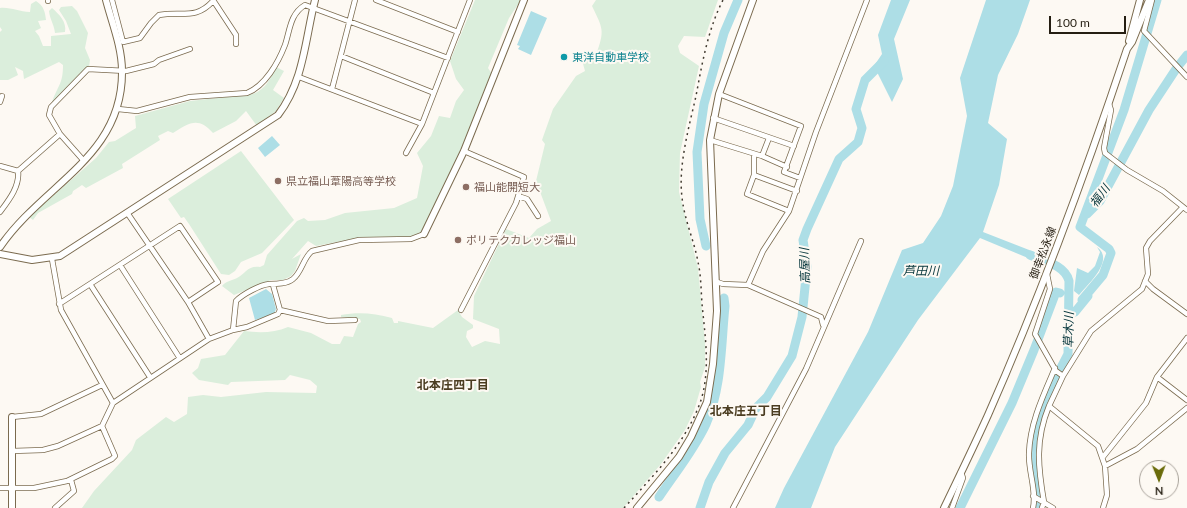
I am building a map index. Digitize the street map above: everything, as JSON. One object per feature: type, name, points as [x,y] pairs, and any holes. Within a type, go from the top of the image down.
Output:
[{"type":"street","points":[[0,247],[20,221],[96,150],[112,124],[118,110],[122,71],[120,52],[106,0]]},
{"type":"street","points":[[112,0],[123,42],[140,38],[159,14],[198,13],[205,9],[213,0],[236,35],[236,44]]},
{"type":"street","points":[[0,254],[32,260],[52,259],[72,250],[278,115],[293,93],[299,77],[315,0]]},
{"type":"street","points":[[332,89],[355,0]]},
{"type":"street","points":[[376,0],[458,32]]},
{"type":"street","points":[[406,153],[422,124],[470,0]]},
{"type":"street","points":[[233,330],[236,301],[240,296],[268,284],[273,285],[293,279],[306,256],[312,251],[359,240],[411,239],[424,234],[464,151],[524,0]]},
{"type":"street","points":[[637,508],[679,457],[694,432],[707,402],[713,364],[717,311],[710,140],[713,118],[719,94],[753,0]]},
{"type":"street","points":[[750,286],[763,251],[789,211],[867,0]]},
{"type":"street","points":[[1127,49],[1140,0]]},
{"type":"street","points":[[1150,0],[1144,31],[1187,77]]},
{"type":"street","name":"御幸松永線","points":[[944,508],[988,415],[1047,272],[1109,104],[1127,49],[1132,42],[1150,0]]},
{"type":"street","points":[[118,110],[137,111],[190,97],[247,93],[254,90],[265,80],[284,46],[295,14],[305,5],[448,58]]},
{"type":"street","points":[[84,161],[60,134],[48,115],[51,107],[88,69],[122,71],[154,64],[159,60],[190,49]]},
{"type":"street","points":[[341,56],[434,93]]},
{"type":"street","points":[[299,77],[422,124]]},
{"type":"street","points":[[719,94],[801,126],[784,172],[800,178]]},
{"type":"street","points":[[1033,508],[1034,497],[1028,454],[1062,376],[1091,331],[1142,289],[1148,274],[1146,248],[1150,241],[1185,209],[1163,191],[1119,164],[1107,154],[1104,148],[1111,110],[1109,104]]},
{"type":"street","points":[[713,118],[794,146]]},
{"type":"street","points":[[18,171],[60,134]]},
{"type":"street","points":[[762,156],[769,138]]},
{"type":"street","points":[[710,140],[754,155],[762,156],[786,167]]},
{"type":"street","points":[[461,310],[518,196],[524,177],[464,151]]},
{"type":"street","points":[[754,155],[754,175],[748,194],[789,211]]},
{"type":"street","points":[[0,166],[18,171]]},
{"type":"street","points":[[0,212],[14,190],[19,178],[18,171]]},
{"type":"street","points":[[754,175],[797,191]]},
{"type":"street","points":[[518,196],[527,199],[538,216]]},
{"type":"street","points":[[128,214],[188,302],[209,339]]},
{"type":"street","points":[[59,304],[180,226],[218,282],[188,302]]},
{"type":"street","points":[[733,508],[806,369],[823,325],[833,309],[861,241]]},
{"type":"street","points":[[52,259],[61,310],[113,403]]},
{"type":"street","points":[[120,265],[179,357]]},
{"type":"street","points":[[1047,272],[1050,289],[1035,334],[1056,370],[1062,376]]},
{"type":"street","points":[[1145,281],[1153,289],[1187,314]]},
{"type":"street","points":[[717,282],[723,284],[750,286],[821,317],[823,325]]},
{"type":"street","points":[[90,284],[150,377]]},
{"type":"street","points":[[273,285],[280,310]]},
{"type":"street","points":[[280,310],[328,321],[355,320]]},
{"type":"street","points":[[12,451],[43,450],[58,446],[102,426],[113,403],[179,357],[209,339],[233,330],[247,327],[278,314],[280,310]]},
{"type":"street","points":[[1103,457],[1146,403],[1157,377],[1187,338]]},
{"type":"street","points":[[1042,508],[1043,502],[1036,434],[1036,413],[1056,370]]},
{"type":"street","points":[[1157,377],[1187,400]]},
{"type":"street","points":[[12,508],[12,417],[41,414],[102,385]]},
{"type":"street","points":[[1049,406],[1098,446],[1105,466],[1107,495],[1103,508]]},
{"type":"street","points":[[1105,466],[1137,449],[1187,408]]},
{"type":"street","points":[[0,488],[46,486],[70,480],[115,456],[102,426]]},
{"type":"street","points":[[952,508],[963,478],[961,472]]},
{"type":"street","points":[[55,508],[74,491],[70,480]]},
{"type":"street","points":[[1034,497],[1053,508]]},
{"type":"green space","points":[[475,0],[521,0],[509,18],[488,68],[492,74],[463,150],[423,233],[410,237],[358,238],[316,246],[308,241],[292,259],[301,254],[295,271],[291,276],[283,280],[271,280],[234,295],[222,286],[252,267],[260,267],[264,265],[267,255],[297,221],[304,218],[308,221],[325,220],[345,213],[394,208],[417,198],[423,166],[417,153],[431,136],[439,116],[450,118],[456,101],[464,90],[456,79],[450,61]]},
{"type":"green space","points":[[596,0],[718,0],[705,37],[684,36],[678,46],[680,53],[699,66],[680,153],[679,192],[698,268],[705,344],[705,367],[700,382],[701,387],[694,411],[685,430],[661,464],[623,508],[82,508],[94,491],[132,450],[136,440],[166,417],[174,422],[187,414],[188,397],[203,395],[221,397],[266,392],[316,393],[317,386],[310,380],[290,375],[285,380],[231,382],[228,385],[199,380],[192,373],[198,368],[201,359],[225,355],[244,331],[266,332],[288,327],[311,333],[332,344],[340,344],[344,336],[353,337],[358,324],[361,322],[360,319],[341,317],[341,315],[360,313],[372,314],[392,318],[394,323],[398,323],[398,321],[433,328],[458,310],[462,317],[473,325],[473,328],[467,331],[466,337],[472,347],[485,341],[500,344],[499,329],[473,319],[474,296],[506,229],[529,238],[537,229],[551,221],[536,181],[545,144],[542,140],[553,109],[576,76],[585,71],[582,60],[586,56],[596,55],[601,40],[602,30],[592,6]]},
{"type":"green space","points":[[36,1],[42,7],[46,17],[46,20],[38,21],[41,28],[35,31],[43,46],[51,46],[51,36],[71,34],[66,21],[59,10],[61,7],[72,6],[77,11],[88,33],[85,48],[90,60],[89,67],[53,103],[52,102],[62,76],[63,65],[59,62],[24,79],[23,71],[15,67],[18,75],[8,80],[0,80],[0,32],[2,30],[0,27],[0,8],[30,12],[31,4]]},
{"type":"green space","points":[[52,8],[64,22],[65,32],[55,33],[49,11]]},
{"type":"green space","points":[[276,67],[284,71],[273,90],[284,98],[276,111],[257,126],[246,111],[236,121],[213,133],[203,124],[198,123],[184,126],[173,133],[168,131],[158,136],[160,140],[122,164],[123,168],[86,188],[82,185],[73,191],[72,194],[38,213],[33,220],[29,217],[96,158],[109,142],[115,141],[136,128],[135,116],[190,101],[253,94],[261,89],[270,79]]},
{"type":"green space","points":[[241,151],[294,220],[262,253],[241,262],[235,271],[229,275],[221,274],[189,224],[184,217],[181,218],[168,199]]},
{"type":"water","points":[[891,0],[910,0],[894,39],[903,79],[892,102],[874,66],[882,54],[878,35]]},
{"type":"water","name":"芦田川","points":[[986,0],[1030,0],[1018,34],[998,75],[988,123],[1007,139],[999,185],[983,232],[1042,255],[1040,263],[980,238],[918,320],[835,447],[811,508],[775,508],[784,488],[868,332],[902,250],[923,243],[941,216],[953,186],[967,116],[960,78]]},
{"type":"water","points":[[531,11],[547,18],[531,55],[518,49],[520,46],[517,45]]},
{"type":"water","points":[[272,136],[280,145],[265,157],[258,148]]},
{"type":"water","points":[[1097,247],[1102,252],[1102,265],[1094,278],[1079,295],[1074,291],[1077,268],[1088,273],[1095,266],[1100,252]]},
{"type":"water","points":[[266,289],[272,294],[276,309],[274,314],[255,320],[249,298]]},
{"type":"waterway","points":[[706,246],[700,219],[697,152],[704,104],[724,33],[738,0]]},
{"type":"waterway","name":"草木川","points":[[1082,300],[1103,275],[1111,253],[1109,249],[1080,227],[1124,110],[1157,0]]},
{"type":"waterway","name":"福川","points":[[1179,65],[1187,55]]},
{"type":"waterway","name":"高屋川","points":[[700,508],[709,482],[725,453],[748,425],[756,408],[767,397],[792,356],[802,317],[807,267],[803,240],[839,159],[858,142],[862,128],[856,109],[865,80],[884,61]]},
{"type":"waterway","name":"福川","points":[[1087,214],[1100,201],[1149,110],[1176,69]]},
{"type":"waterway","name":"草木川","points":[[1030,255],[1059,267],[1067,276],[1069,281],[1068,354],[1050,389],[1038,422],[1035,438],[1033,456],[1037,508]]},
{"type":"waterway","points":[[960,508],[1012,403],[1056,292],[1060,293]]},
{"type":"waterway","name":"福川","points":[[1075,312],[1088,296]]},
{"type":"waterway","points":[[659,497],[696,443],[706,424],[711,410],[720,366],[725,306],[724,298]]},
{"type":"railway","points":[[624,508],[657,472],[677,446],[694,418],[703,391],[706,366],[706,341],[699,267],[683,205],[681,185],[687,133],[706,47],[713,23],[723,0]]},
{"type":"place","name":"東洋自動車学校","points":[[564,57]]},
{"type":"place","name":"県立福山葦陽高等学校","points":[[278,181]]},
{"type":"place","name":"福山能開短大","points":[[466,187]]},
{"type":"place","name":"ポリテクカレッジ福山","points":[[458,240]]},
{"type":"district","name":"北本庄四丁目","points":[[453,385]]},
{"type":"district","name":"北本庄五丁目","points":[[746,411]]}]
